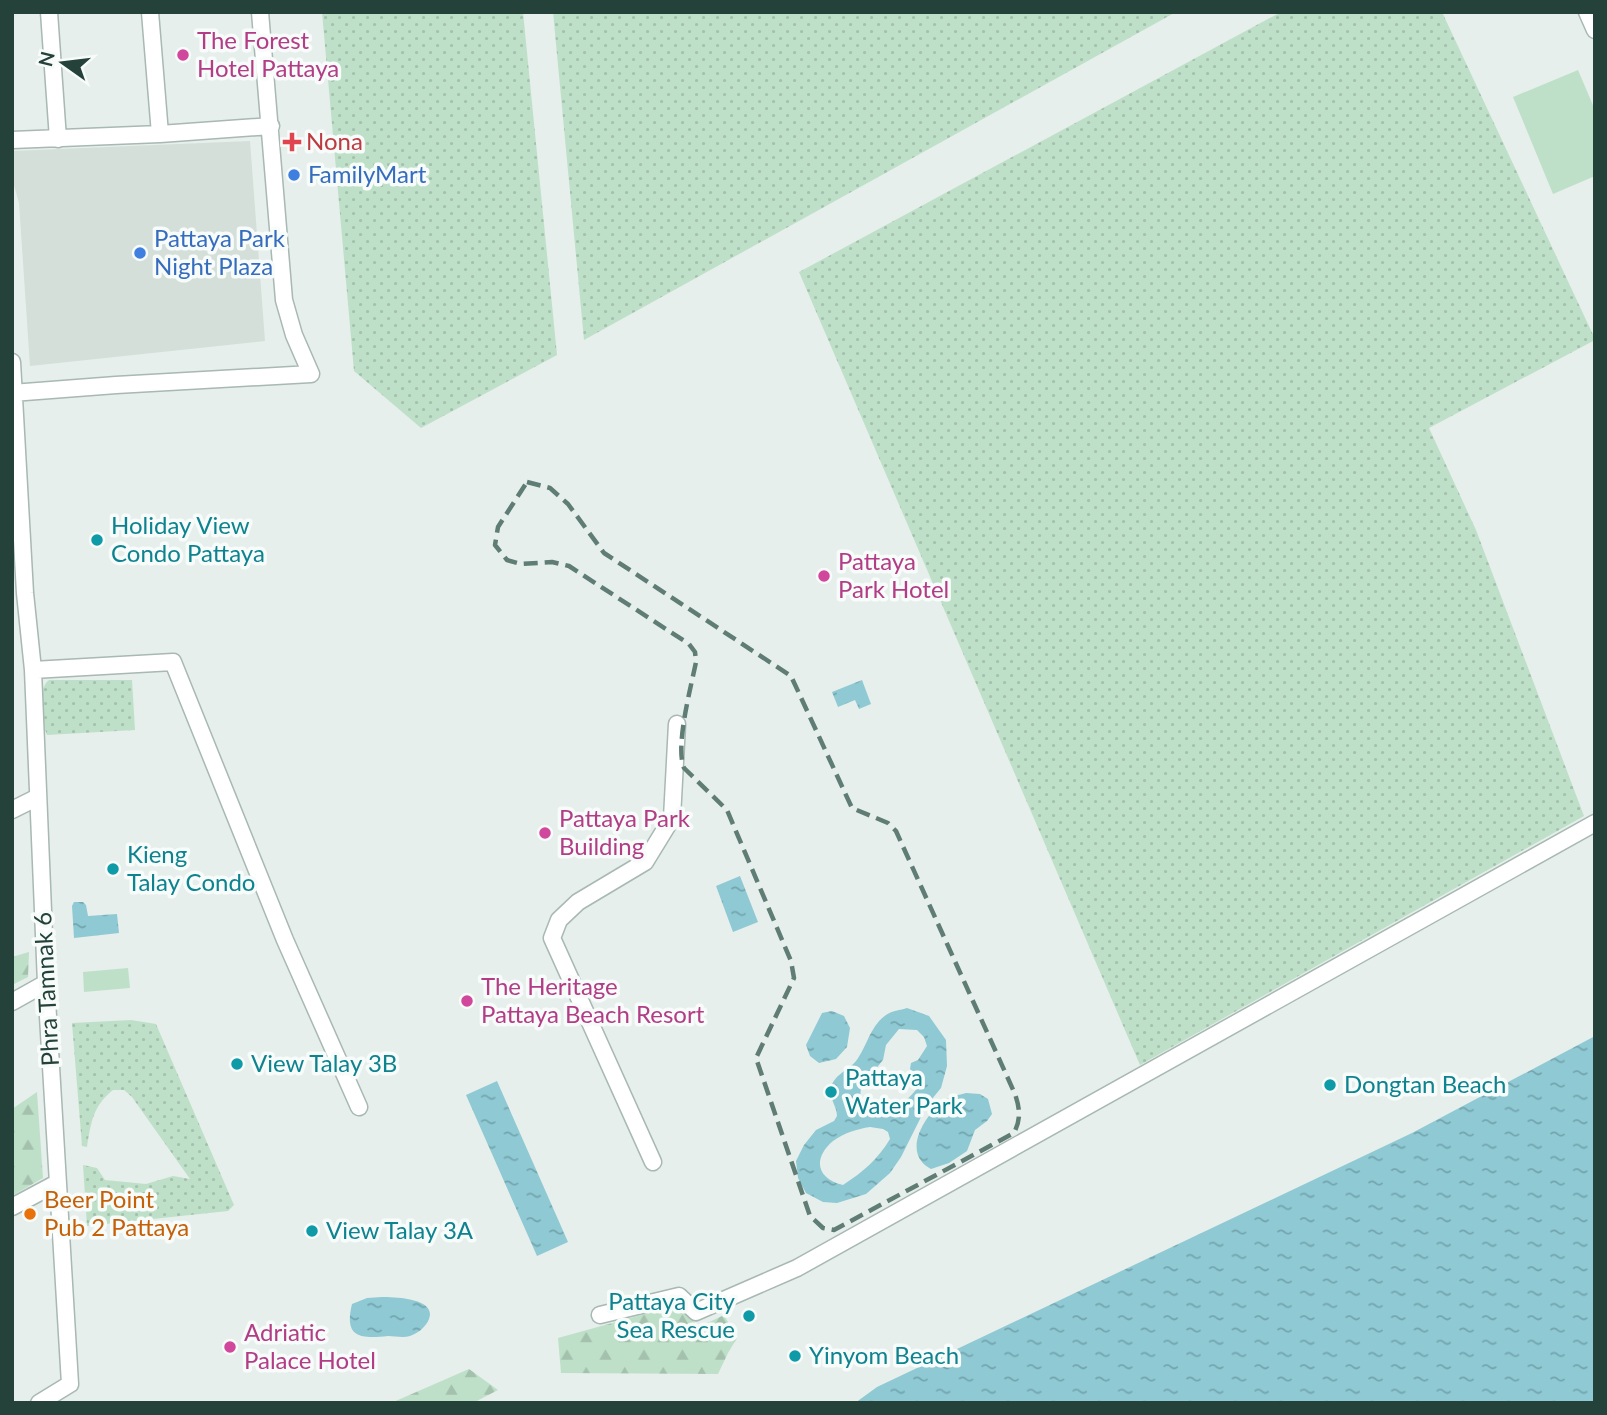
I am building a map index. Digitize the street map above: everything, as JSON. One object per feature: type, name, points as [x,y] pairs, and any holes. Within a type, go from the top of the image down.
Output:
[{"type":"street","points":[[48,12],[58,139]]},
{"type":"street","points":[[150,12],[160,134]]},
{"type":"street","points":[[14,393],[311,374],[294,335],[284,300],[260,12]]},
{"type":"street","points":[[1588,13],[1595,30]]},
{"type":"street","points":[[12,140],[271,126]]},
{"type":"street","name":"Phra Tamnak 6","points":[[12,362],[19,597],[33,670],[46,983],[70,1384],[39,1403]]},
{"type":"street","points":[[33,670],[173,662],[285,940],[359,1107]]},
{"type":"street","points":[[653,1162],[552,938],[559,920],[578,902],[645,862],[672,818],[677,724]]},
{"type":"street","points":[[12,810],[38,797]]},
{"type":"street","points":[[600,1315],[679,1296],[696,1311],[797,1268],[1595,823]]},
{"type":"street","points":[[12,1002],[46,983]]},
{"type":"street","points":[[12,1207],[57,1183]]},
{"type":"shaded area","name":"Pattaya Park Night Plaza","points":[[250,141],[265,341],[30,366],[19,203],[12,178],[12,151]]},
{"type":"green space","points":[[322,12],[523,12],[557,355],[421,428],[354,371]]},
{"type":"green space","points":[[553,12],[1176,12],[584,340]]},
{"type":"green space","points":[[1281,12],[1442,12],[1595,339],[1429,428],[1476,530],[1584,816],[1140,1065],[799,272]]},
{"type":"green space","points":[[1578,70],[1595,110],[1595,176],[1553,194],[1513,97]]},
{"type":"green space","points":[[49,680],[132,680],[135,730],[47,735],[41,698]]},
{"type":"green space","points":[[29,952],[28,977],[12,985],[12,957]]},
{"type":"green space","points":[[128,968],[130,988],[84,992],[83,972]]},
{"type":"green space","points":[[131,1020],[156,1024],[234,1205],[228,1211],[87,1226],[83,1165],[97,1168],[105,1180],[146,1184],[173,1176],[190,1179],[132,1097],[124,1090],[113,1090],[101,1102],[92,1122],[87,1147],[82,1146],[72,1023]]},
{"type":"green space","points":[[37,1092],[43,1178],[12,1196],[12,1109]]},
{"type":"green space","points":[[677,1305],[699,1327],[724,1315],[737,1338],[718,1374],[561,1373],[558,1338]]},
{"type":"green space","points":[[469,1369],[498,1390],[473,1403],[391,1403]]},
{"type":"water","points":[[862,680],[871,704],[859,709],[855,700],[838,707],[832,692]]},
{"type":"water","points":[[740,876],[758,922],[733,932],[716,886]]},
{"type":"water","points":[[74,902],[83,902],[86,905],[88,916],[117,914],[119,933],[74,938]]},
{"type":"water","points":[[907,1008],[929,1016],[946,1040],[947,1066],[941,1088],[927,1105],[890,1173],[866,1194],[837,1203],[823,1202],[806,1193],[798,1178],[796,1161],[816,1130],[834,1121],[837,1116],[831,1094],[834,1081],[856,1061],[872,1031],[886,1015]],"holes":[[[899,1029],[917,1030],[924,1037],[927,1046],[918,1060],[911,1063],[910,1069],[919,1078],[920,1085],[897,1107],[890,1111],[875,1112],[860,1099],[861,1087],[883,1060],[886,1045]],[[870,1127],[888,1132],[890,1139],[880,1153],[843,1185],[828,1178],[820,1168],[826,1148],[842,1136]]]},
{"type":"water","points":[[832,1011],[844,1016],[850,1028],[847,1047],[836,1059],[819,1063],[810,1056],[806,1045],[822,1013]]},
{"type":"water","points":[[1595,1036],[1595,1403],[855,1403],[877,1387],[1412,1133]]},
{"type":"water","points":[[497,1081],[568,1242],[537,1256],[466,1095]]},
{"type":"water","points":[[966,1093],[980,1094],[988,1099],[992,1114],[975,1130],[967,1151],[949,1163],[931,1169],[923,1163],[917,1146],[926,1119],[945,1100]]},
{"type":"water","points":[[367,1298],[404,1298],[421,1303],[430,1312],[428,1322],[407,1337],[369,1337],[356,1334],[350,1323],[352,1304]]},
{"type":"railway","points":[[527,482],[550,488],[568,504],[604,553],[791,676],[852,808],[888,823],[896,831],[1015,1094],[1019,1114],[1014,1133],[834,1230],[823,1228],[810,1216],[756,1058],[794,978],[791,961],[727,810],[684,768],[681,746],[696,662],[695,652],[689,644],[569,566],[552,562],[521,564],[507,560],[495,545],[498,527],[527,482]]},
{"type":"place","name":"The Forest Hotel Pattaya","points":[[183,55]]},
{"type":"place","name":"Nona","points":[[292,142]]},
{"type":"place","name":"FamilyMart","points":[[294,175]]},
{"type":"place","name":"Pattaya Park Night Plaza","points":[[140,253]]},
{"type":"place","name":"Holiday View Condo Pattaya","points":[[97,540]]},
{"type":"place","name":"Pattaya Park Hotel","points":[[824,576]]},
{"type":"place","name":"Pattaya Park Building","points":[[545,833]]},
{"type":"place","name":"Kieng Talay Condo","points":[[113,869]]},
{"type":"place","name":"The Heritage Pattaya Beach Resort","points":[[467,1001]]},
{"type":"place","name":"View Talay 3B","points":[[237,1064]]},
{"type":"place","name":"Dongtan Beach","points":[[1330,1085]]},
{"type":"place","name":"Pattaya Water Park","points":[[831,1092]]},
{"type":"place","name":"Beer Point Pub 2 Pattaya","points":[[30,1214]]},
{"type":"place","name":"View Talay 3A","points":[[312,1231]]},
{"type":"place","name":"Pattaya City Sea Rescue","points":[[749,1316]]},
{"type":"place","name":"Adriatic Palace Hotel","points":[[230,1347]]},
{"type":"place","name":"Yinyom Beach","points":[[795,1356]]}]
